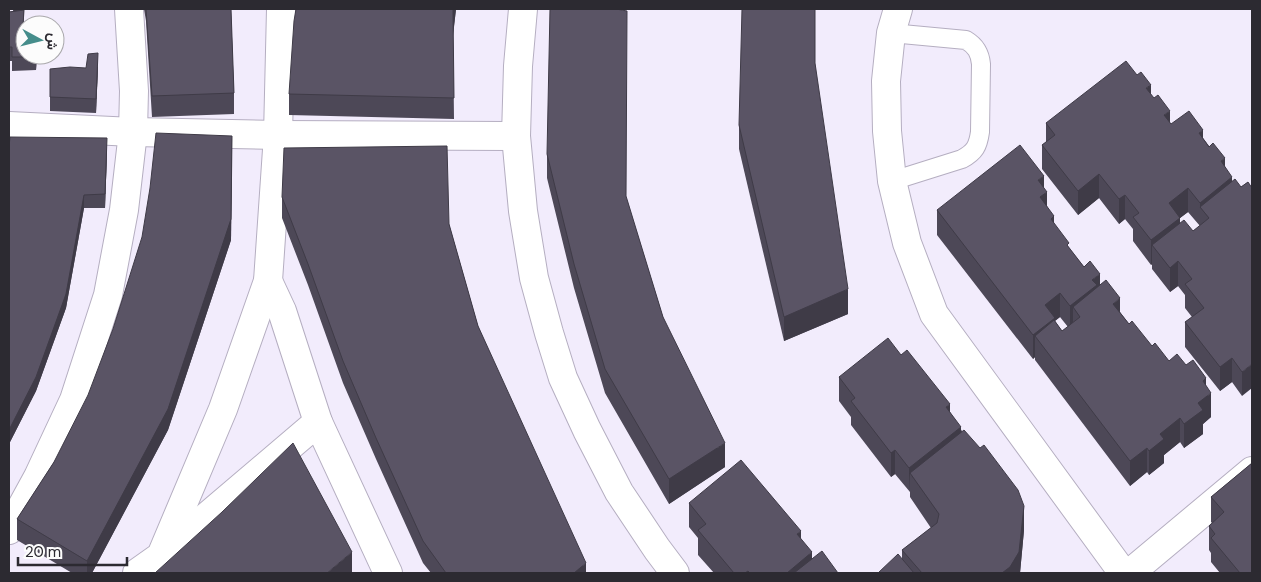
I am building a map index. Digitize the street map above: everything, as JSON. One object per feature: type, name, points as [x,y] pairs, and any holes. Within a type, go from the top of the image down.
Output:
[{"type":"street","points":[[9,530],[38,477],[74,400],[108,295],[124,210],[133,132],[134,91],[129,9]]},
{"type":"street","points":[[161,556],[223,409],[268,281],[278,136],[281,9]]},
{"type":"street","points":[[523,9],[518,66],[516,136],[522,211],[534,278],[548,333],[563,378],[619,492],[675,573]]},
{"type":"street","points":[[894,21],[886,81],[887,131],[892,181],[907,243],[934,314],[1123,573]]},
{"type":"street","points":[[9,126],[278,136],[516,136]]},
{"type":"street","points":[[268,281],[282,311],[318,422],[384,572]]},
{"type":"street","points":[[137,573],[161,556],[318,422]]},
{"type":"street","points":[[1130,573],[1252,471]]},
{"type":"lane","points":[[892,181],[962,159],[970,155],[975,149],[979,141],[980,132],[981,64],[981,57],[978,51],[974,45],[966,40],[894,21]]},
{"type":"building","points":[[146,9],[231,9],[234,93],[152,96]]},
{"type":"building","points":[[296,9],[453,9],[454,98],[289,94]]},
{"type":"building","points":[[550,9],[616,9],[627,11],[626,196],[663,317],[725,443],[669,479],[605,369],[574,264],[547,154]]},
{"type":"building","points":[[742,9],[815,9],[815,63],[848,289],[784,317],[739,125]]},
{"type":"building","points":[[24,10],[24,15],[15,15],[15,57],[12,57],[12,47],[9,47],[9,12]]},
{"type":"building","points":[[98,53],[96,99],[50,97],[50,69],[86,68],[88,54]]},
{"type":"building","points":[[1126,61],[1137,75],[1141,72],[1151,85],[1146,88],[1154,98],[1158,95],[1170,111],[1164,115],[1171,124],[1189,111],[1203,130],[1199,133],[1209,147],[1213,143],[1225,158],[1221,161],[1232,177],[1200,203],[1188,188],[1169,203],[1180,218],[1151,240],[1133,217],[1139,213],[1125,195],[1119,199],[1099,174],[1078,191],[1042,145],[1055,135],[1046,123]]},
{"type":"building","points":[[156,133],[232,136],[231,219],[168,409],[87,561],[17,519],[54,462],[88,395],[113,329],[142,237]]},
{"type":"building","points":[[10,137],[107,138],[105,194],[84,195],[66,294],[36,377],[9,430],[9,147]]},
{"type":"building","points":[[1020,145],[1044,176],[1038,180],[1047,192],[1040,197],[1054,216],[1051,219],[1069,243],[1067,245],[1084,267],[1090,261],[1100,274],[1092,280],[1097,285],[1070,306],[1060,293],[1045,305],[1055,318],[1033,335],[937,210]]},
{"type":"building","points":[[447,146],[449,224],[478,326],[586,563],[574,573],[446,573],[423,541],[376,438],[343,361],[282,197],[284,148]]},
{"type":"building","points":[[1235,179],[1241,187],[1248,182],[1252,188],[1252,364],[1242,372],[1232,358],[1220,367],[1185,322],[1204,308],[1185,284],[1192,279],[1178,261],[1170,268],[1152,245],[1184,220],[1193,231],[1209,218],[1200,207]]},
{"type":"building","points":[[1106,280],[1120,298],[1113,304],[1129,324],[1132,321],[1152,346],[1155,343],[1169,361],[1177,354],[1186,365],[1193,360],[1206,378],[1203,381],[1211,393],[1198,403],[1203,410],[1184,424],[1180,418],[1160,434],[1164,439],[1149,451],[1147,448],[1130,461],[1035,336],[1054,320],[1062,331],[1080,317],[1073,307]]},
{"type":"building","points":[[888,338],[901,355],[907,350],[950,404],[946,407],[961,427],[909,468],[895,450],[891,453],[851,401],[855,398],[839,377]]},
{"type":"building","points":[[964,430],[980,448],[984,445],[1018,490],[1024,506],[1019,552],[1010,567],[1002,573],[922,573],[902,550],[937,523],[939,514],[910,473]]},
{"type":"building","points":[[293,443],[352,552],[327,573],[155,573],[222,512]]},
{"type":"building","points":[[741,460],[801,531],[797,534],[812,552],[787,573],[750,573],[748,571],[745,573],[734,573],[698,530],[706,524],[689,503]]},
{"type":"building","points":[[1252,463],[1252,573],[1240,573],[1211,538],[1215,534],[1209,526],[1224,512],[1211,497]]},
{"type":"building","points":[[822,551],[838,573],[794,573]]},
{"type":"building","points":[[898,554],[914,573],[878,573]]}]
